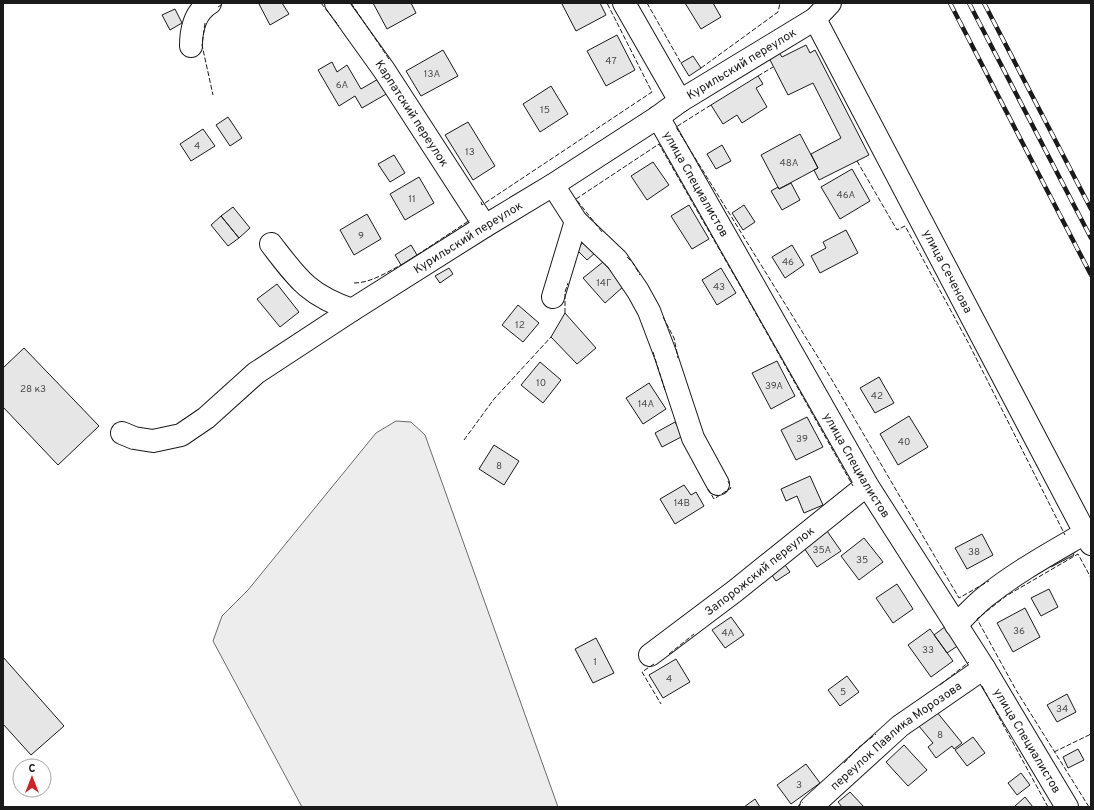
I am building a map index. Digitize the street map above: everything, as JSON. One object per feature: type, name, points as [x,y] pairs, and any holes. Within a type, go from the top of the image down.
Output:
[{"type":"street","points":[[191,46],[194,24],[199,13],[210,3]]},
{"type":"street","name":"Карпатский переулок","points":[[336,3],[384,70],[484,226]]},
{"type":"street","points":[[624,3],[680,101]]},
{"type":"street","points":[[815,19],[830,3]]},
{"type":"street","name":"Курильский переулок","points":[[122,433],[134,438],[153,441],[181,435],[206,418],[256,374],[352,310],[658,118],[680,101],[815,19]]},
{"type":"street","name":"улица Сеченова","points":[[815,19],[1088,539]]},
{"type":"street","name":"улица Специалистов","points":[[658,118],[867,485],[984,668],[1067,807]]},
{"type":"street","points":[[553,184],[576,221],[617,260],[638,291],[649,311],[666,356],[693,438],[718,484]]},
{"type":"street","points":[[553,297],[576,221]]},
{"type":"street","points":[[271,244],[305,286],[330,303],[352,310]]},
{"type":"street","name":"Запорожский переулок","points":[[650,655],[735,591],[867,485]]},
{"type":"street","points":[[956,625],[984,597],[1039,559],[1088,539]]},
{"type":"street","name":"переулок Павлика Морозова","points":[[811,807],[900,726],[984,668]]},
{"type":"shaded area","points":[[396,421],[411,422],[425,435],[558,807],[302,807],[213,641],[222,616],[248,590],[376,433]]},
{"type":"building","points":[[282,3],[289,14],[270,25],[259,4]]},
{"type":"building","points":[[373,3],[411,3],[416,13],[387,29]]},
{"type":"building","points":[[600,3],[606,15],[576,31],[562,4]]},
{"type":"building","points":[[685,3],[713,3],[721,17],[701,29]]},
{"type":"building","points":[[175,9],[182,23],[170,30],[162,15]]},
{"type":"building","points":[[617,35],[635,70],[606,86],[587,51]]},
{"type":"building","points":[[806,45],[810,53],[815,50],[869,155],[819,180],[814,170],[818,168],[811,154],[841,138],[813,83],[788,95],[768,56],[778,51],[782,57]]},
{"type":"building","points":[[443,50],[458,76],[421,96],[406,71]]},
{"type":"building","points":[[693,56],[701,68],[689,76],[681,63]]},
{"type":"building","points":[[332,62],[337,72],[347,65],[361,89],[380,78],[388,93],[362,108],[355,96],[339,106],[318,70]]},
{"type":"building","points":[[758,76],[763,84],[756,88],[767,107],[742,123],[737,115],[723,124],[711,105]]},
{"type":"building","points":[[551,86],[568,114],[540,132],[523,104]]},
{"type":"building","points":[[228,117],[242,138],[230,146],[216,125]]},
{"type":"building","points":[[468,122],[495,166],[473,180],[445,135]]},
{"type":"building","points":[[203,129],[215,146],[191,161],[180,144]]},
{"type":"building","points":[[800,134],[818,168],[779,189],[761,155]]},
{"type":"building","points":[[722,145],[731,161],[716,169],[707,154]]},
{"type":"building","points":[[394,155],[405,173],[390,182],[378,164]]},
{"type":"building","points":[[653,162],[669,185],[647,200],[631,176]]},
{"type":"building","points":[[852,169],[870,201],[840,219],[821,187]]},
{"type":"building","points":[[419,177],[434,203],[405,220],[390,194]]},
{"type":"building","points":[[791,183],[800,200],[782,210],[771,191]]},
{"type":"building","points":[[689,205],[709,239],[692,249],[671,216]]},
{"type":"building","points":[[744,205],[755,222],[743,230],[732,213]]},
{"type":"building","points":[[233,207],[250,228],[239,238],[221,216]]},
{"type":"building","points":[[367,214],[381,239],[354,255],[340,230]]},
{"type":"building","points":[[221,216],[239,238],[228,246],[211,225]]},
{"type":"building","points":[[846,230],[858,253],[820,273],[811,256],[826,248],[823,242]]},
{"type":"building","points":[[585,241],[596,252],[587,260],[576,249]]},
{"type":"building","points":[[411,245],[417,255],[401,265],[395,255]]},
{"type":"building","points":[[792,245],[804,265],[785,278],[772,257]]},
{"type":"building","points":[[603,262],[624,286],[605,303],[583,278]]},
{"type":"building","points":[[449,268],[453,274],[440,283],[435,276]]},
{"type":"building","points":[[721,268],[736,293],[717,305],[702,280]]},
{"type":"building","points":[[277,284],[299,312],[280,327],[257,299]]},
{"type":"building","points":[[518,305],[539,323],[523,342],[502,325]]},
{"type":"building","points":[[565,313],[596,348],[577,364],[551,337]]},
{"type":"building","points":[[24,348],[99,426],[58,465],[3,407],[3,368]]},
{"type":"building","points":[[777,361],[795,396],[771,409],[752,373]]},
{"type":"building","points":[[540,362],[561,380],[543,403],[521,385]]},
{"type":"building","points":[[879,377],[894,403],[875,413],[860,388]]},
{"type":"building","points":[[649,383],[666,409],[643,424],[626,398]]},
{"type":"building","points":[[909,416],[928,447],[898,465],[880,434]]},
{"type":"building","points":[[807,417],[823,447],[796,460],[781,430]]},
{"type":"building","points":[[675,422],[683,436],[662,447],[655,433]]},
{"type":"building","points":[[494,445],[519,461],[504,485],[479,469]]},
{"type":"building","points":[[810,476],[823,505],[804,513],[797,496],[786,501],[781,489]]},
{"type":"building","points":[[684,485],[691,495],[696,492],[704,506],[675,524],[660,499]]},
{"type":"building","points":[[827,531],[841,551],[817,567],[804,548]]},
{"type":"building","points":[[982,534],[993,555],[967,569],[955,548]]},
{"type":"building","points":[[864,538],[883,562],[859,580],[841,556]]},
{"type":"building","points":[[1070,548],[1074,555],[1051,567],[1047,560]]},
{"type":"building","points":[[783,562],[790,572],[776,581],[769,571]]},
{"type":"building","points":[[897,584],[913,609],[893,623],[876,598]]},
{"type":"building","points":[[1049,589],[1058,607],[1041,616],[1031,598]]},
{"type":"building","points":[[1025,608],[1040,637],[1013,652],[997,623]]},
{"type":"building","points":[[731,617],[744,635],[725,648],[712,630]]},
{"type":"building","points":[[946,626],[959,645],[947,653],[934,635]]},
{"type":"building","points":[[930,629],[953,661],[931,677],[908,645]]},
{"type":"building","points":[[596,638],[614,673],[593,683],[575,649]]},
{"type":"building","points":[[3,657],[64,726],[31,755],[3,724]]},
{"type":"building","points":[[676,659],[690,682],[663,698],[649,675]]},
{"type":"building","points":[[847,676],[859,692],[840,706],[828,690]]},
{"type":"building","points":[[1067,694],[1076,712],[1057,722],[1047,705]]},
{"type":"building","points":[[936,711],[962,743],[954,749],[952,746],[936,758],[928,747],[933,743],[918,725]]},
{"type":"building","points":[[973,737],[985,753],[967,766],[955,750]]},
{"type":"building","points":[[904,745],[927,770],[908,786],[886,762]]},
{"type":"building","points":[[1078,749],[1084,760],[1068,768],[1063,757]]},
{"type":"building","points":[[806,764],[820,783],[791,804],[777,785]]},
{"type":"building","points":[[1021,773],[1030,785],[1017,795],[1008,783]]},
{"type":"building","points":[[850,792],[864,807],[842,807],[838,802]]},
{"type":"building","points":[[1025,797],[1033,807],[1014,807]]},
{"type":"building","points":[[755,799],[760,807],[744,807]]},
{"type":"railway","points":[[950,3],[1091,275]]},
{"type":"railway","points":[[969,3],[1091,238]]},
{"type":"railway","points":[[984,3],[1091,209]]},
{"type":"fence","points":[[218,7],[224,3]]},
{"type":"fence","points":[[321,3],[339,26]]},
{"type":"fence","points":[[351,3],[389,59]]},
{"type":"fence","points":[[481,202],[482,205],[652,92],[607,3]]},
{"type":"fence","points":[[647,3],[681,63]]},
{"type":"fence","points":[[701,68],[778,12],[780,3]]},
{"type":"fence","points":[[205,23],[202,45],[213,95]]},
{"type":"fence","points":[[758,76],[773,67]]},
{"type":"fence","points":[[711,105],[676,127],[832,380],[959,598],[989,581]]},
{"type":"fence","points":[[602,232],[576,199],[659,144],[853,486]]},
{"type":"fence","points":[[857,161],[897,230],[905,226],[969,344],[1065,535]]},
{"type":"fence","points":[[417,255],[470,220]]},
{"type":"fence","points":[[627,257],[633,263],[640,275]]},
{"type":"fence","points":[[354,283],[360,283],[373,279],[401,265]]},
{"type":"fence","points":[[565,313],[565,292],[568,283]]},
{"type":"fence","points":[[663,317],[674,338],[678,358]]},
{"type":"fence","points":[[464,440],[494,399],[551,337]]},
{"type":"fence","points":[[653,352],[665,390]]},
{"type":"fence","points":[[708,489],[714,499],[731,488],[728,481]]},
{"type":"fence","points":[[1089,807],[1016,690],[977,619],[1006,596],[1078,554],[1091,578]]},
{"type":"fence","points":[[669,654],[694,634]]},
{"type":"fence","points":[[940,685],[969,662]]},
{"type":"fence","points":[[654,664],[642,672],[661,704]]},
{"type":"fence","points":[[982,686],[1048,807]]},
{"type":"fence","points":[[844,763],[858,748],[876,734]]},
{"type":"fence","points":[[1054,752],[1091,734]]},
{"type":"fence","points":[[797,807],[803,802]]}]
